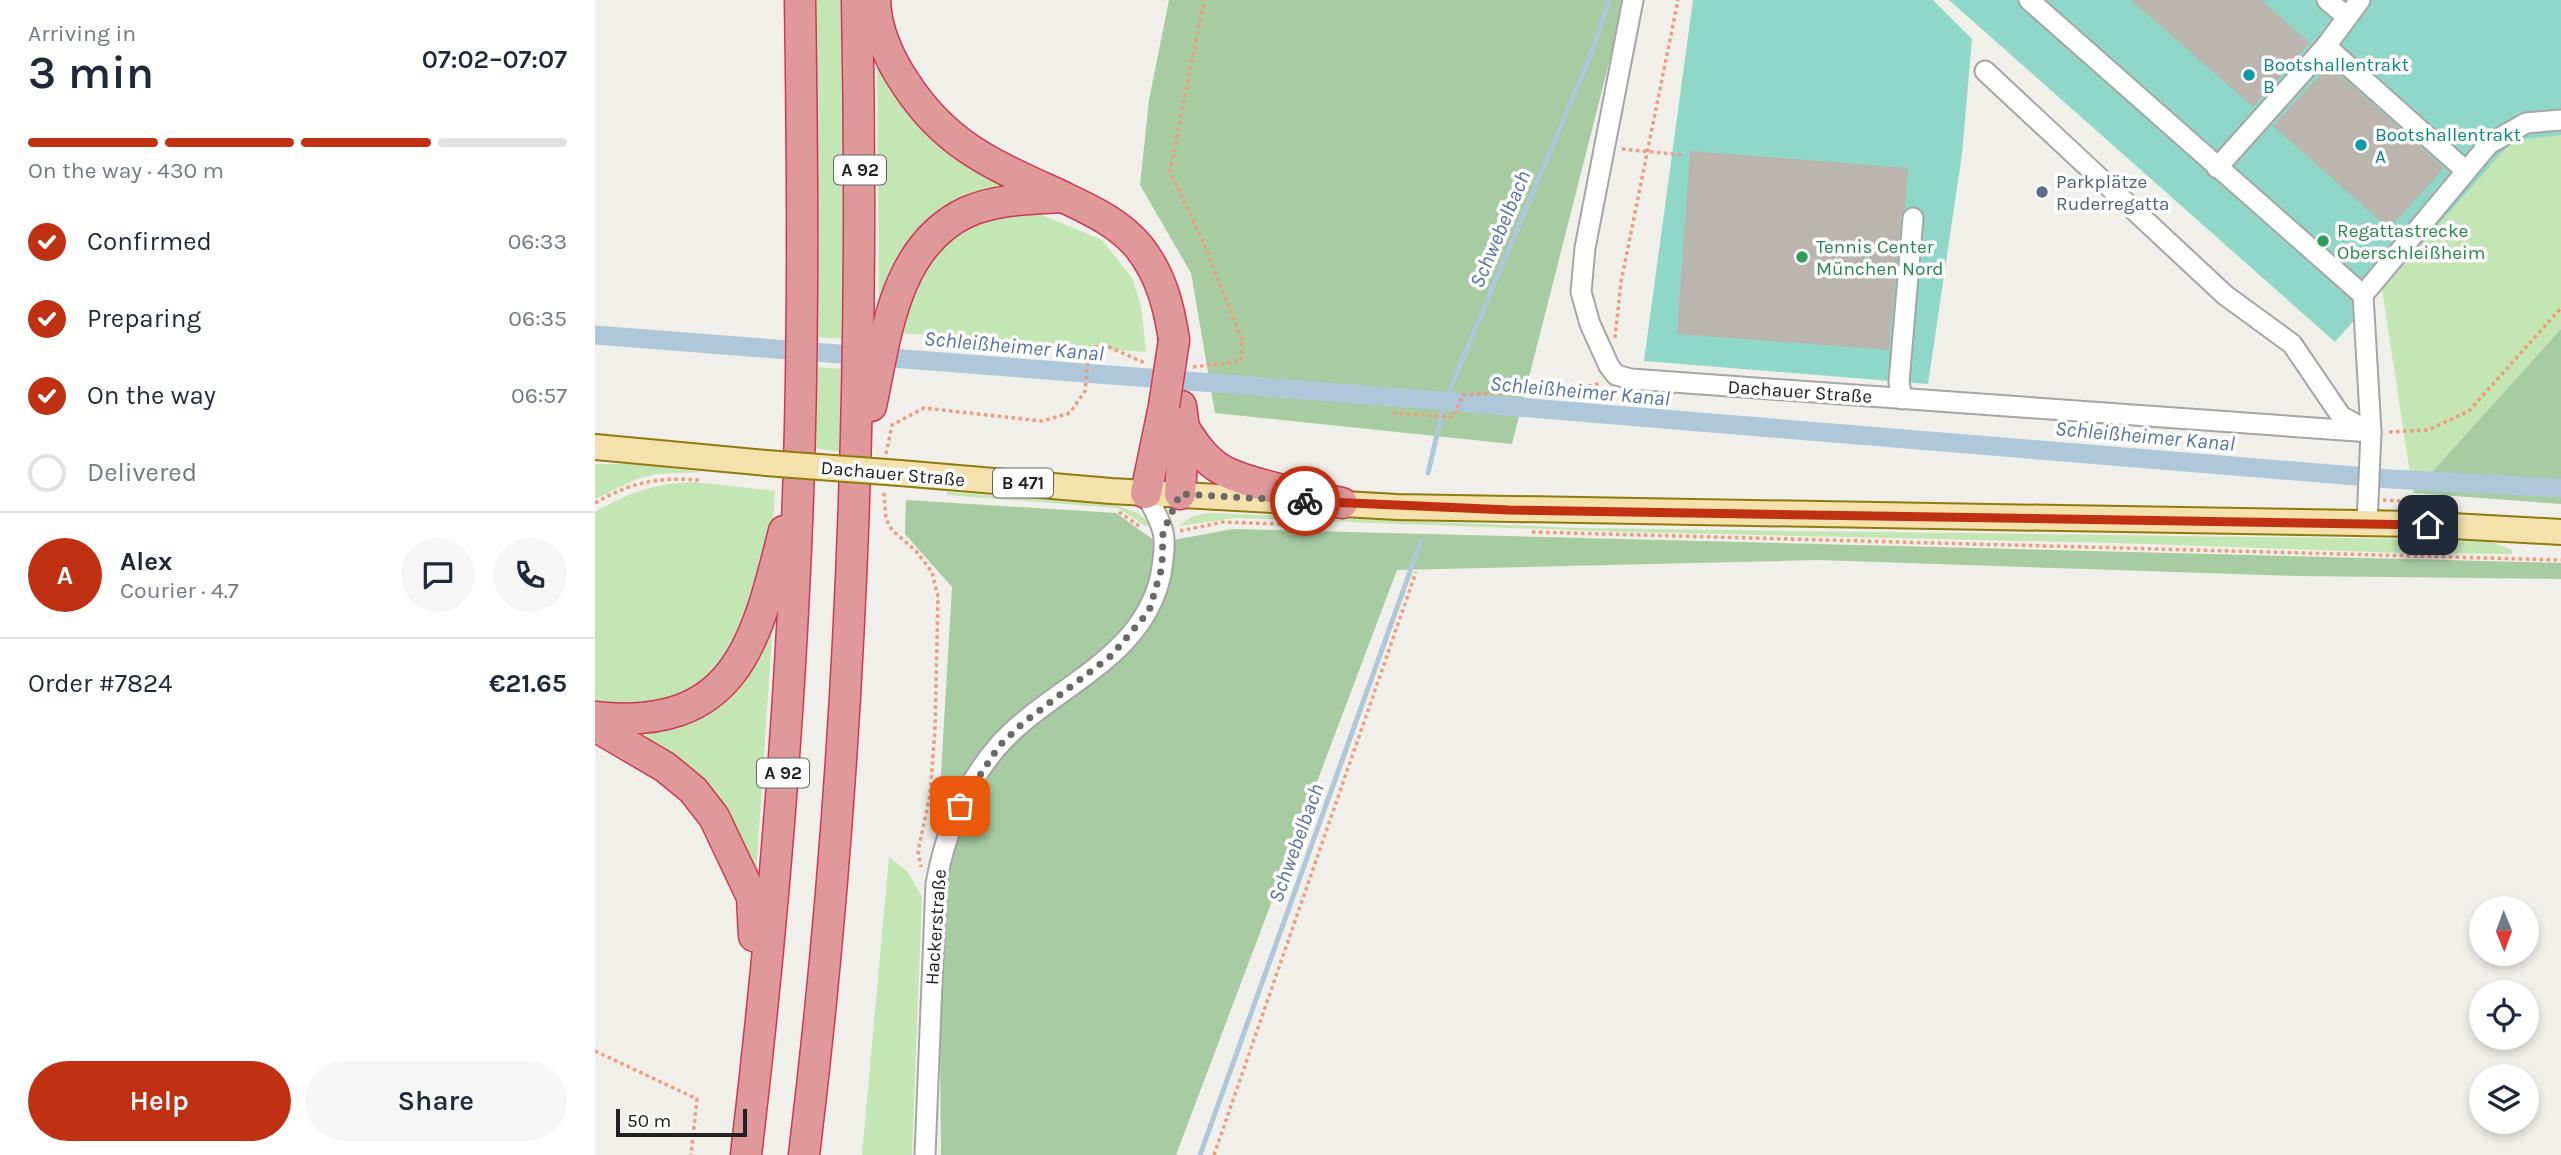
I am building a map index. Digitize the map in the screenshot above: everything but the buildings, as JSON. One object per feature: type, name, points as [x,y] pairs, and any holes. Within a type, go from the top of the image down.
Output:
[{"type":"highway","name":"A 92","points":[[746,1155],[780,813],[794,595],[801,351],[800,0]]},
{"type":"highway","name":"A 92","points":[[857,0],[861,191],[871,354]]},
{"type":"highway","points":[[875,0],[876,22],[895,68],[918,103],[939,127],[968,150],[1062,197],[1086,206],[1115,224],[1138,246],[1154,270],[1166,297],[1174,340],[1180,494]]},
{"type":"highway","points":[[804,1155],[838,817],[847,691],[856,478],[871,354],[903,280],[918,254],[939,232],[966,213],[995,203],[1062,197]]},
{"type":"highway","points":[[1146,493],[1176,414]]},
{"type":"highway","points":[[1176,414],[1200,451],[1216,467],[1233,476],[1342,503]]},
{"type":"highway","points":[[595,717],[626,721],[677,711],[702,700],[736,667],[761,621],[798,476]]},
{"type":"highway","points":[[595,726],[657,761],[693,790],[714,817],[731,848],[752,897],[756,963],[756,1069]]},
{"type":"main road","name":"Dachauer Straße","points":[[595,447],[1146,493],[1523,511],[2368,504],[2561,532]]},
{"type":"street","points":[[1612,370],[1590,324],[1581,292],[1585,248],[1633,0]]},
{"type":"street","points":[[2029,0],[2217,169],[2363,295]]},
{"type":"street","points":[[2327,0],[2347,18]]},
{"type":"street","points":[[2217,169],[2326,46],[2360,0]]},
{"type":"street","points":[[2326,46],[2466,171]]},
{"type":"street","points":[[1985,71],[2225,295],[2292,344],[2341,416],[2370,441]]},
{"type":"street","points":[[2368,504],[2370,441],[2363,295],[2489,144],[2526,123],[2561,120]]},
{"type":"street","points":[[1902,399],[1899,382],[1913,218]]},
{"type":"street","name":"Dachauer Straße","points":[[1612,370],[1631,379],[1902,399],[2370,441]]},
{"type":"street","name":"Hackerstraße","points":[[1146,493],[1163,532]]},
{"type":"street","name":"Hackerstraße","points":[[925,1155],[936,884],[941,851],[968,791],[999,746],[1023,723],[1112,655],[1149,611],[1162,567],[1163,532],[1180,494]]},
{"type":"path","points":[[1191,367],[1241,361],[1242,339],[1205,246],[1170,172],[1203,0]]},
{"type":"path","points":[[1393,413],[1454,416],[1463,395],[1571,390],[1597,386],[1612,370],[1621,282],[1678,0]]},
{"type":"path","points":[[1606,148],[1683,155]]},
{"type":"path","points":[[2370,441],[2428,430],[2469,411],[2561,308]]},
{"type":"path","points":[[936,884],[924,874],[918,851],[930,795],[935,729],[938,597],[932,572],[885,519],[891,425],[924,408],[1042,421],[1070,413],[1085,391],[1088,357],[1093,347],[1109,347],[1145,363]]},
{"type":"path","points":[[595,503],[624,487],[646,481],[669,478],[710,480]]},
{"type":"path","points":[[2368,504],[2405,501]]},
{"type":"path","points":[[2416,557],[2561,560]]},
{"type":"path","points":[[1214,1155],[1416,572]]},
{"type":"path","points":[[595,1051],[697,1100],[691,1155]]},
{"type":"green space","points":[[811,0],[846,0],[848,339],[813,337]]},
{"type":"green space","points":[[1169,0],[1625,0],[1512,444],[1215,413],[1191,273],[1140,185],[1149,100]]},
{"type":"green space","points":[[2561,0],[2561,329],[2413,493],[2378,263]]},
{"type":"green space","points":[[877,55],[1024,187],[963,202],[879,316]]},
{"type":"green space","points":[[1037,213],[1102,240],[1132,278],[1141,306],[1146,352],[898,333],[911,284],[938,244],[979,218]]},
{"type":"green space","points":[[2561,329],[2561,504],[2413,493]]},
{"type":"green space","points":[[812,367],[847,369],[845,452],[812,448]]},
{"type":"green space","points":[[595,464],[633,464],[705,472],[657,474],[637,479],[595,499]]},
{"type":"green space","points":[[694,482],[775,491],[773,524],[752,621],[716,677],[661,707],[595,707],[595,512],[643,490],[667,484]]},
{"type":"green space","points":[[947,492],[1116,505],[1140,514],[1149,524],[1145,526],[1118,508],[947,495]]},
{"type":"green space","points":[[906,500],[1116,513],[1158,543],[1232,529],[2561,563],[2561,579],[2299,576],[1817,560],[1397,570],[1176,1155],[941,1155],[938,824],[952,587],[905,534]]},
{"type":"green space","points":[[1208,513],[1579,528],[2409,539],[2409,547],[2404,553],[2116,543],[1627,532],[1235,518],[1179,526],[1191,517]]},
{"type":"green space","points":[[2421,540],[2489,541],[2512,550],[2512,554],[2425,553],[2421,549]]},
{"type":"green space","points":[[773,620],[756,876],[743,839],[732,818],[710,789],[622,731],[646,729]]},
{"type":"green space","points":[[889,857],[907,871],[922,897],[912,1155],[862,1155]]},
{"type":"shaded area","name":"Tennis Center München Nord","points":[[1693,0],[1933,0],[1972,39],[1962,154],[1928,384],[1644,361]]},
{"type":"shaded area","name":"Regattastrecke Oberschleißheim","points":[[1949,0],[2561,0],[2561,135],[2512,141],[2335,342]]},
{"type":"waterway","name":"Schwebelbach","points":[[1428,473],[1445,401],[1592,52],[1609,0]]},
{"type":"waterway","name":"Schleißheimer Kanal","points":[[595,335],[1445,401],[2391,479],[2561,488]]},
{"type":"waterway","name":"Schwebelbach","points":[[1200,1155],[1421,541]]},
{"type":"way so far","points":[[960,806],[999,746],[1023,723],[1112,655],[1149,611],[1158,589],[1162,567],[1163,532],[1180,494],[1305,501]]},
{"type":"place","name":"Bootshallentrakt B","points":[[2249,75]]},
{"type":"place","name":"Bootshallentrakt A","points":[[2361,145]]},
{"type":"place","name":"Parkplätze Ruderregatta","points":[[2042,192]]},
{"type":"place","name":"Regattastrecke Oberschleißheim","points":[[2323,241]]},
{"type":"place","name":"Tennis Center München Nord","points":[[1802,257]]},
{"type":"route","points":[[1305,501],[1509,510],[2428,525]]}]
